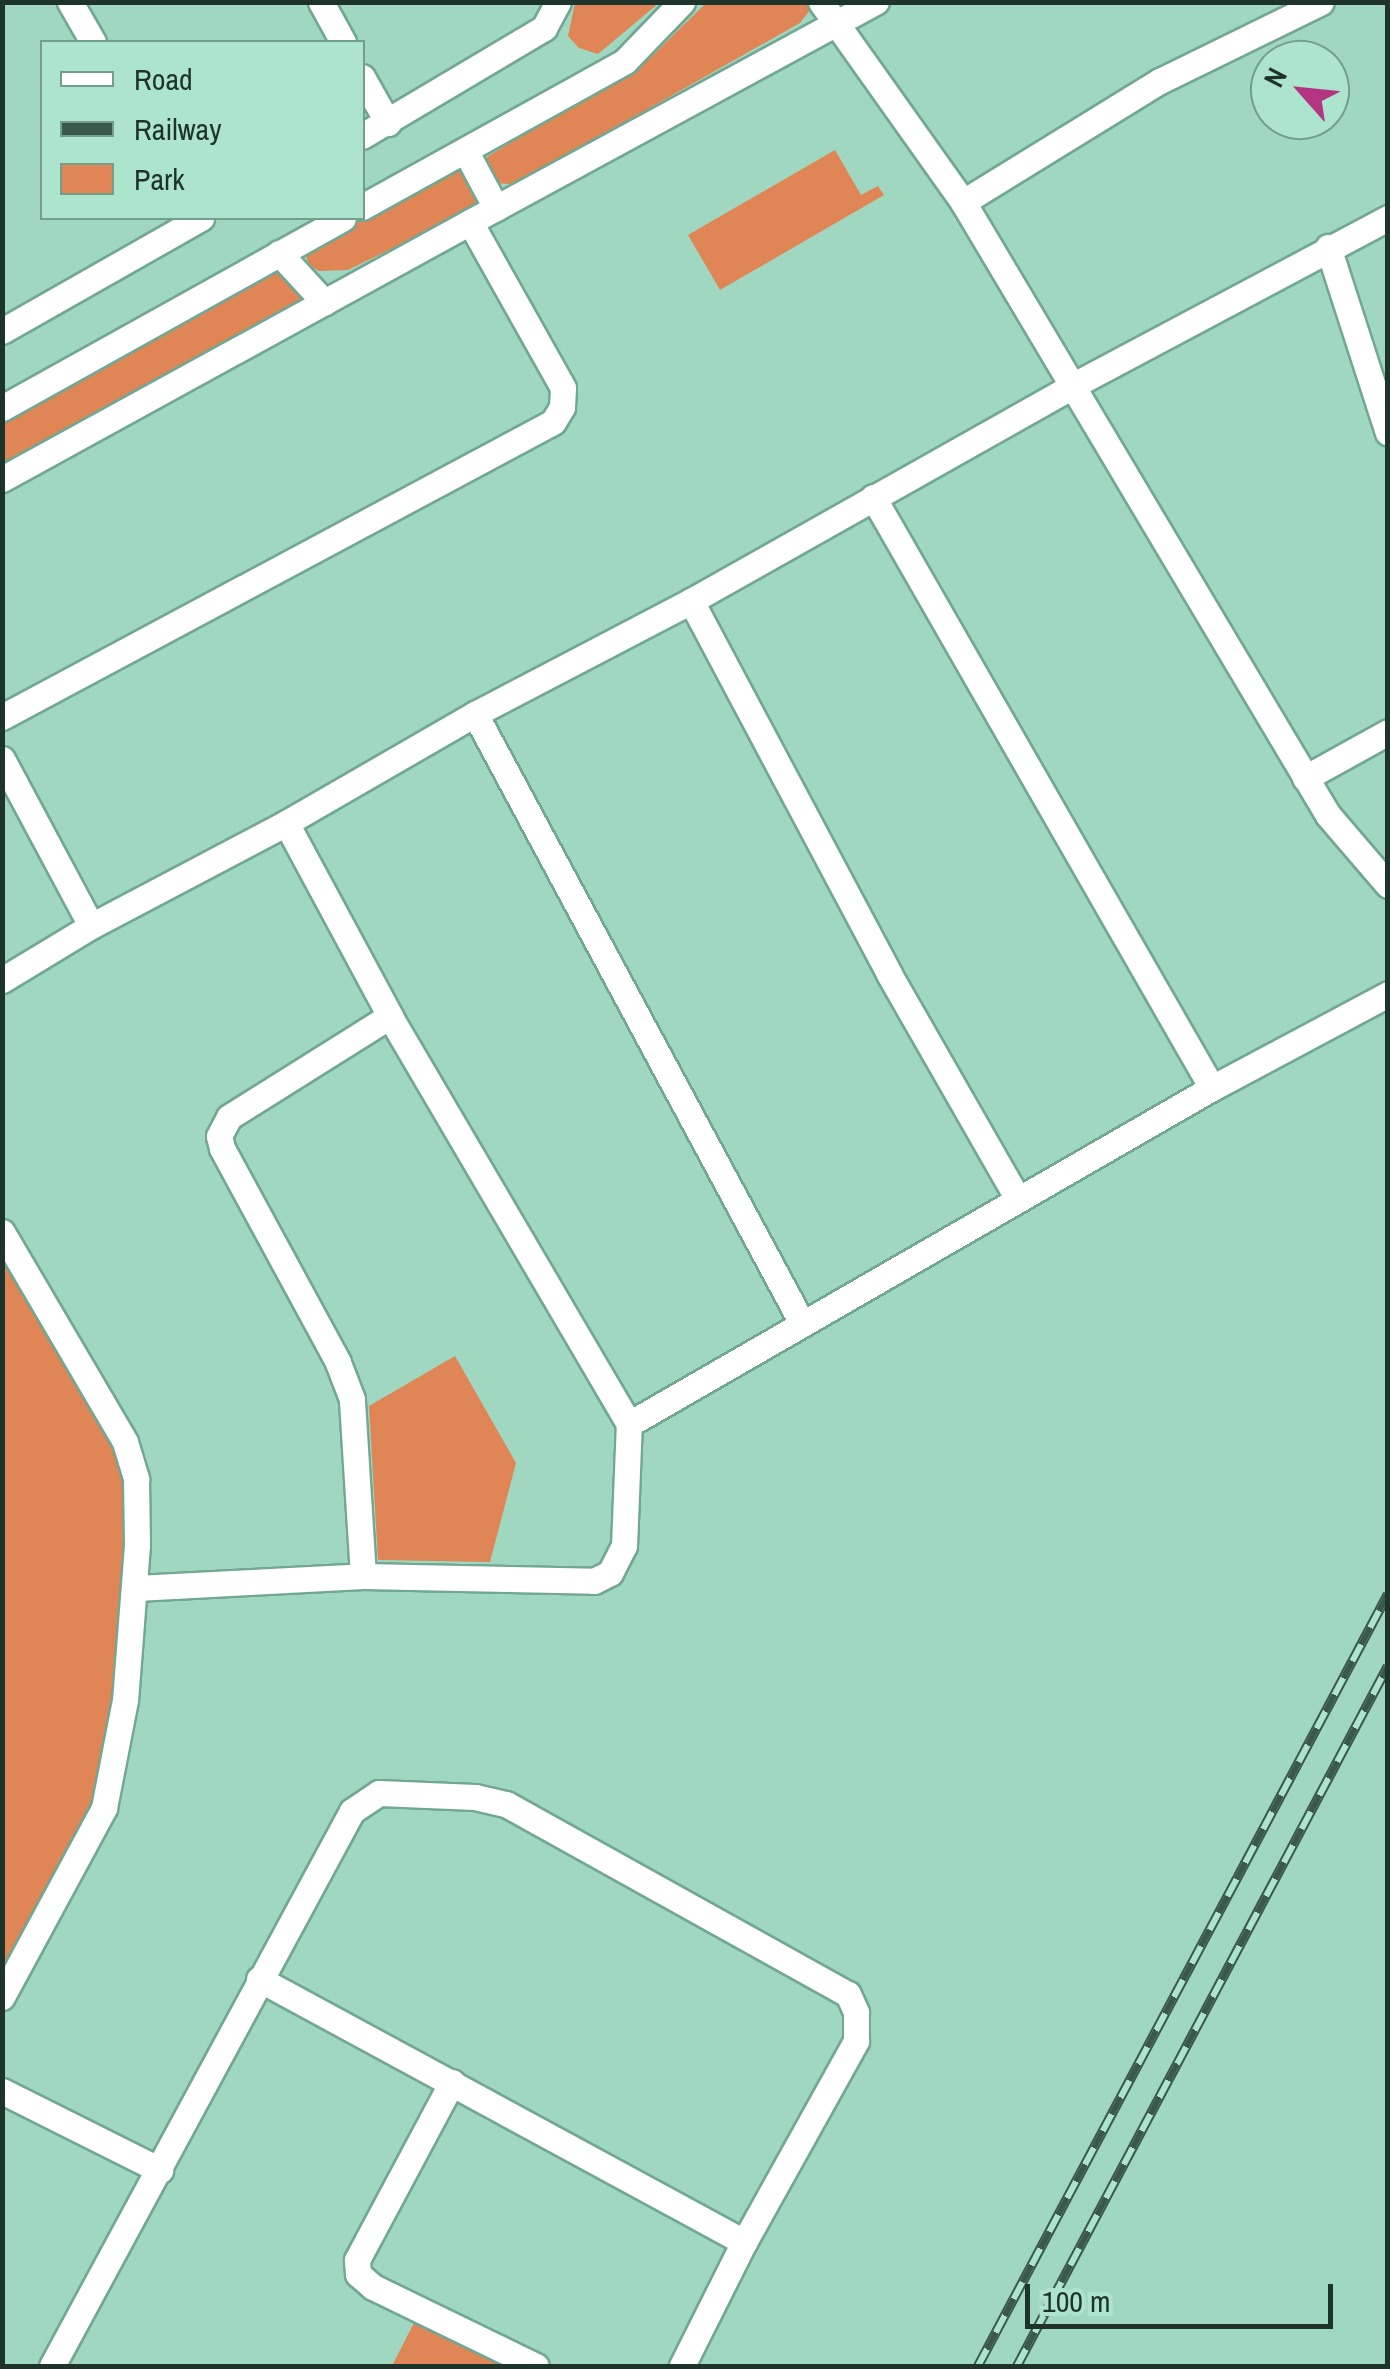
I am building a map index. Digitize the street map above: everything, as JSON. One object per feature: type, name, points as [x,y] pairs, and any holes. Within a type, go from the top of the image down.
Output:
[{"type":"street","points":[[70,2],[92,40]]},
{"type":"street","points":[[321,2],[342,40]]},
{"type":"street","points":[[365,134],[544,28],[558,2]]},
{"type":"street","points":[[365,205],[625,60],[682,2]]},
{"type":"street","points":[[821,2],[964,202],[1305,778],[1349,845],[1388,885]]},
{"type":"street","points":[[2,479],[876,2]]},
{"type":"street","points":[[964,202],[1160,80],[1321,2]]},
{"type":"street","points":[[365,82],[388,123]]},
{"type":"street","points":[[465,150],[496,208]]},
{"type":"street","points":[[2,980],[91,926],[286,823],[474,714],[691,601],[1072,386],[1388,218]]},
{"type":"street","points":[[2,331],[193,220]]},
{"type":"street","points":[[2,408],[339,220]]},
{"type":"street","points":[[2,717],[553,422],[562,406],[558,373],[470,222]]},
{"type":"street","points":[[1328,247],[1388,432]]},
{"type":"street","points":[[279,254],[324,302]]},
{"type":"street","points":[[874,497],[1212,1088]]},
{"type":"street","points":[[691,601],[888,974],[1018,1199]]},
{"type":"street","points":[[474,714],[802,1323]]},
{"type":"street","points":[[1305,778],[1388,732]]},
{"type":"street","points":[[2,759],[91,926]]},
{"type":"street","points":[[136,1588],[363,1576],[602,1580],[624,1546],[629,1424],[390,1016],[286,823]]},
{"type":"street","points":[[629,1424],[1212,1088],[1388,994]]},
{"type":"street","points":[[363,1576],[352,1400],[338,1362],[222,1148],[220,1136],[228,1117],[390,1016]]},
{"type":"street","points":[[2,1997],[104,1808],[126,1700],[136,1588],[136,1479],[125,1442],[3,1233]]},
{"type":"street","points":[[58,2364],[259,1979],[352,1811],[362,1800],[379,1794],[475,1797],[506,1804],[848,1994],[856,2012],[856,2041],[744,2242],[682,2366]]},
{"type":"street","points":[[259,1979],[744,2242]]},
{"type":"street","points":[[452,2082],[357,2260],[358,2274],[373,2287],[536,2366]]},
{"type":"street","points":[[2,2092],[160,2170]]},
{"type":"green space","points":[[575,2],[659,3],[598,54],[579,48],[568,36]]},
{"type":"green space","points":[[706,3],[808,3],[810,10],[800,23],[540,170],[510,184],[493,183],[481,167],[487,157],[653,55]]},
{"type":"green space","points":[[835,150],[861,195],[878,186],[884,195],[720,290],[688,235]]},
{"type":"green space","points":[[463,168],[479,203],[348,270],[319,271],[309,265],[306,256],[311,247]]},
{"type":"green space","points":[[280,267],[311,297],[3,467],[2,423]]},
{"type":"green space","points":[[2,1240],[121,1444],[131,1588],[100,1807],[2,1986]]},
{"type":"green space","points":[[455,1356],[516,1463],[490,1562],[378,1560],[369,1406]]},
{"type":"green space","points":[[416,2319],[512,2366],[392,2366]]},
{"type":"railway","points":[[978,2366],[1388,1594]]},
{"type":"railway","points":[[1017,2366],[1388,1666]]}]
